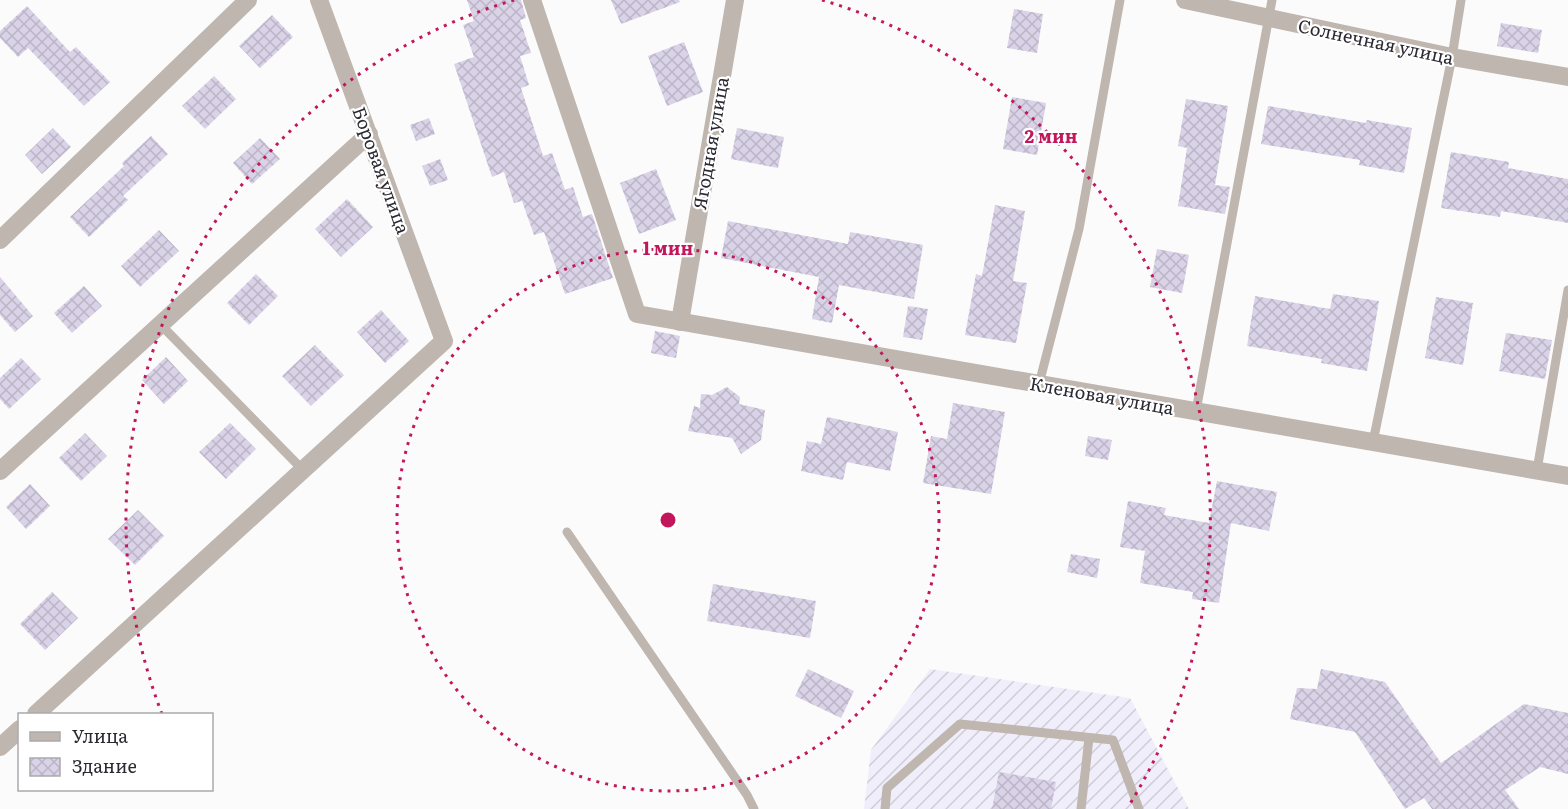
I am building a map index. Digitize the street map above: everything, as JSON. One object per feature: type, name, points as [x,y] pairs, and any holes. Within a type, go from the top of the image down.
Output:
[{"type":"street","points":[[0,240],[248,0]]},
{"type":"street","name":"Боровая улица","points":[[303,470],[444,341],[319,0]]},
{"type":"street","name":"Кленовая улица","points":[[532,0],[637,314],[1568,476]]},
{"type":"street","name":"Ягодная улица","points":[[680,322],[735,0]]},
{"type":"street","name":"Солнечная улица","points":[[1185,0],[1270,9],[1452,57],[1568,77]]},
{"type":"street","points":[[0,471],[369,134]]},
{"type":"street","points":[[37,713],[303,470]]},
{"type":"street","points":[[0,747],[18,731]]},
{"type":"lane","points":[[1039,384],[1079,229],[1119,0]]},
{"type":"lane","points":[[1373,442],[1452,57],[1461,0]]},
{"type":"lane","points":[[1196,411],[1270,9]]},
{"type":"lane","points":[[1537,470],[1568,290]]},
{"type":"lane","points":[[160,324],[303,470]]},
{"type":"lane","points":[[567,531],[747,795],[754,809]]},
{"type":"lane","points":[[885,809],[887,788],[960,724],[1113,740],[1139,809]]},
{"type":"lane","points":[[1081,809],[1089,738]]},
{"type":"shaded area","points":[[930,669],[1130,698],[1189,809],[864,809],[871,750]]},
{"type":"building","points":[[467,0],[521,0],[526,18],[520,20],[531,53],[520,56],[529,85],[521,88],[543,156],[552,153],[565,190],[573,187],[583,217],[592,214],[613,278],[565,294],[544,232],[534,235],[522,201],[514,203],[504,172],[492,177],[454,64],[474,57],[463,25],[474,21]]},
{"type":"building","points":[[611,0],[679,0],[680,2],[621,24]]},
{"type":"building","points":[[27,6],[70,52],[76,47],[110,82],[84,106],[28,48],[18,57],[0,38],[0,31]]},
{"type":"building","points":[[1014,9],[1043,14],[1037,53],[1007,48]]},
{"type":"building","points":[[272,15],[293,37],[260,68],[239,46]]},
{"type":"building","points":[[1501,23],[1542,30],[1538,53],[1497,46]]},
{"type":"building","points":[[684,42],[703,92],[667,106],[648,56]]},
{"type":"building","points":[[214,76],[236,99],[205,129],[182,106]]},
{"type":"building","points":[[1012,97],[1046,103],[1037,155],[1003,149]]},
{"type":"building","points":[[1186,99],[1228,106],[1215,185],[1230,187],[1225,214],[1178,206],[1187,148],[1178,146]]},
{"type":"building","points":[[1268,106],[1366,123],[1367,120],[1412,128],[1404,173],[1359,165],[1360,160],[1261,144]]},
{"type":"building","points":[[429,118],[435,134],[416,141],[410,125]]},
{"type":"building","points":[[53,128],[71,147],[42,174],[25,155]]},
{"type":"building","points":[[737,128],[784,137],[778,168],[731,159]]},
{"type":"building","points":[[151,136],[168,154],[123,196],[128,200],[89,237],[70,217],[124,166],[122,163]]},
{"type":"building","points":[[260,138],[280,159],[252,184],[233,163]]},
{"type":"building","points":[[1451,152],[1509,162],[1508,168],[1568,179],[1568,223],[1501,211],[1500,217],[1441,208]]},
{"type":"building","points":[[440,159],[448,180],[430,186],[422,166]]},
{"type":"building","points":[[656,169],[676,220],[639,234],[620,183]]},
{"type":"building","points":[[347,199],[373,227],[341,257],[315,229]]},
{"type":"building","points":[[995,205],[1025,211],[1013,281],[1027,283],[1016,343],[965,335],[976,274],[982,276]]},
{"type":"building","points":[[728,221],[848,244],[850,232],[923,245],[914,299],[839,285],[832,323],[812,319],[819,277],[721,258]]},
{"type":"building","points":[[159,230],[179,251],[140,287],[121,266]]},
{"type":"building","points":[[1157,249],[1189,255],[1182,293],[1150,287]]},
{"type":"building","points":[[256,274],[278,296],[249,325],[227,303]]},
{"type":"building","points":[[0,277],[33,316],[15,332],[0,315]]},
{"type":"building","points":[[84,286],[102,306],[72,333],[54,313]]},
{"type":"building","points":[[1333,294],[1379,301],[1367,371],[1321,363],[1322,359],[1247,346],[1255,296],[1330,309]]},
{"type":"building","points":[[1436,297],[1473,303],[1463,365],[1425,358]]},
{"type":"building","points":[[908,306],[928,309],[922,340],[903,337]]},
{"type":"building","points":[[381,310],[409,341],[385,363],[357,332]]},
{"type":"building","points":[[655,331],[680,336],[676,358],[651,353]]},
{"type":"building","points":[[1506,333],[1552,340],[1545,379],[1499,371]]},
{"type":"building","points":[[315,345],[344,375],[311,406],[282,376]]},
{"type":"building","points":[[166,357],[188,381],[164,404],[142,380]]},
{"type":"building","points":[[21,358],[41,379],[9,409],[0,399],[0,378]]},
{"type":"building","points":[[727,387],[740,397],[739,404],[765,410],[761,440],[741,454],[732,438],[688,431],[694,406],[700,408],[701,394],[712,395]]},
{"type":"building","points":[[953,403],[1005,412],[991,494],[923,483],[931,436],[947,439]]},
{"type":"building","points":[[827,417],[898,432],[890,471],[847,462],[843,480],[801,471],[807,441],[821,444]]},
{"type":"building","points":[[230,423],[256,449],[226,479],[199,452]]},
{"type":"building","points":[[85,433],[107,456],[81,481],[59,458]]},
{"type":"building","points":[[1088,436],[1112,440],[1108,460],[1085,456]]},
{"type":"building","points":[[1217,481],[1277,492],[1269,531],[1231,523],[1219,603],[1192,599],[1193,592],[1140,583],[1145,551],[1120,547],[1128,501],[1166,508],[1164,515],[1209,523]]},
{"type":"building","points":[[30,484],[50,506],[26,529],[6,507]]},
{"type":"building","points":[[138,510],[164,536],[135,565],[108,539]]},
{"type":"building","points":[[1071,554],[1100,559],[1097,578],[1067,572]]},
{"type":"building","points":[[713,584],[816,601],[810,638],[707,621]]},
{"type":"building","points":[[52,592],[78,618],[45,650],[20,624]]},
{"type":"building","points":[[808,669],[854,691],[841,718],[795,696]]},
{"type":"building","points":[[1321,669],[1385,682],[1441,763],[1524,704],[1568,713],[1568,774],[1540,767],[1505,790],[1519,809],[1432,809],[1424,798],[1405,809],[1355,732],[1290,719],[1297,688],[1317,689]]},
{"type":"building","points":[[999,772],[1056,782],[1051,809],[992,809]]}]
